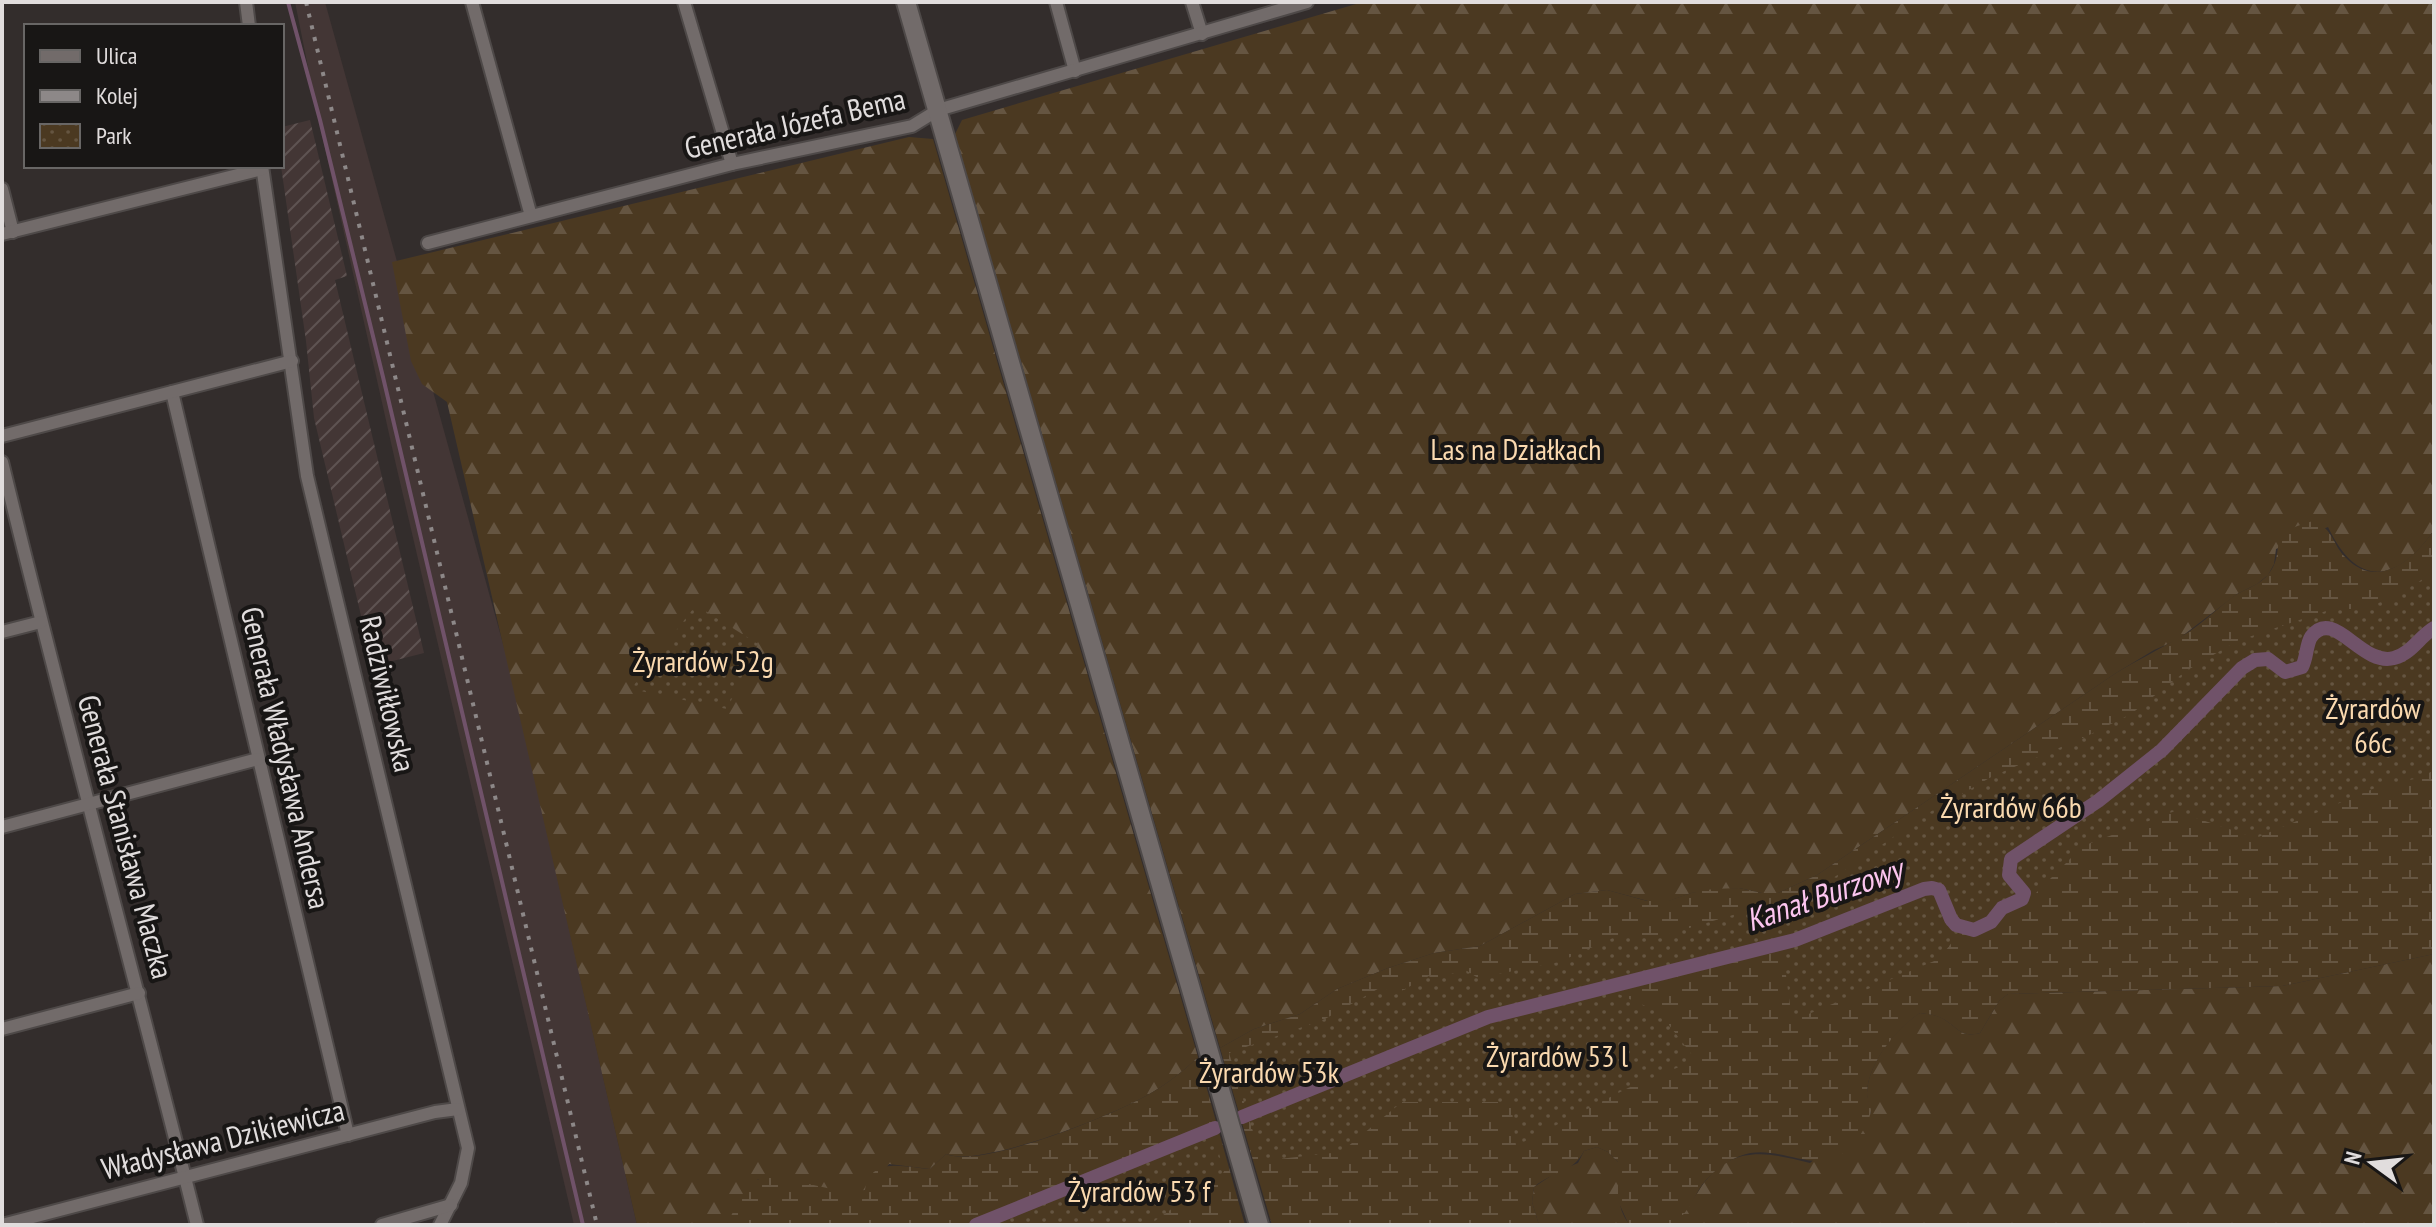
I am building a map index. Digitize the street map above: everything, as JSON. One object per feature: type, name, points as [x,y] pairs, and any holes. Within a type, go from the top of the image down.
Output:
[{"type":"main road","points":[[906,2],[1259,1225]]},
{"type":"street","points":[[246,2],[249,24]]},
{"type":"street","points":[[472,2],[531,216]]},
{"type":"street","points":[[684,2],[732,164]]},
{"type":"street","points":[[1056,2],[1075,71]]},
{"type":"street","points":[[1192,2],[1202,34]]},
{"type":"street","name":"Generała Józefa Bema","points":[[428,243],[732,164],[912,126],[938,110],[1307,2]]},
{"type":"street","points":[[2,189],[8,233],[258,168]]},
{"type":"street","name":"Radziwiłłowska","points":[[262,168],[307,476],[468,1148],[467,1162],[440,1225]]},
{"type":"street","points":[[2,436],[292,361]]},
{"type":"street","name":"Generała Władysława Andersa","points":[[172,392],[348,1135]]},
{"type":"street","name":"Generała Stanisława Maczka","points":[[2,462],[197,1225]]},
{"type":"street","points":[[2,632],[41,622]]},
{"type":"street","points":[[2,827],[258,759]]},
{"type":"street","points":[[2,1029],[139,993]]},
{"type":"street","name":"Władysława Dzikiewicza","points":[[2,1225],[435,1112],[458,1109]]},
{"type":"street","points":[[383,1225],[451,1205]]},
{"type":"shaded area","points":[[295,2],[325,2],[507,658],[637,1225],[574,1225],[396,465]]},
{"type":"shaded area","points":[[310,120],[347,276],[335,280],[424,653],[373,666],[314,418],[281,168],[284,168],[284,126]]},
{"type":"green space","name":"Las na Działkach","points":[[1363,2],[2434,2],[2434,530],[2406,560],[2393,569],[2379,572],[2365,569],[2352,561],[2328,527],[2276,549],[2274,564],[2268,575],[2237,594],[2177,640],[2116,673],[1817,875],[1778,893],[1739,888],[1691,893],[1669,901],[1648,901],[1607,890],[1575,894],[1480,946],[1434,953],[1388,968],[1337,989],[1300,1014],[1254,1029],[1220,1048],[955,134],[962,120]]},
{"type":"green space","points":[[909,137],[933,139],[1198,1057],[1170,1081],[1122,1108],[1013,1148],[985,1154],[946,1154],[930,1169],[889,1164],[870,1187],[858,1192],[846,1193],[758,1179],[726,1225],[637,1225],[447,402],[422,384],[411,361],[392,262]]},
{"type":"green space","points":[[2313,521],[2329,533],[2346,558],[2371,572],[2395,567],[2406,560],[2434,530],[2434,954],[2282,986],[2008,994],[1999,1001],[1980,1033],[1974,1034],[1961,1032],[1939,1017],[1920,1013],[1893,1037],[1878,1058],[1867,1092],[1870,1116],[1859,1137],[1846,1152],[1832,1159],[1817,1161],[1756,1152],[1740,1156],[1714,1172],[1683,1215],[1666,1225],[1629,1225],[1618,1201],[1618,1162],[1597,1147],[1584,1151],[1574,1164],[1534,1187],[1532,1202],[1539,1225],[1272,1225],[1220,1048],[1254,1029],[1300,1014],[1337,989],[1388,968],[1434,953],[1480,946],[1575,894],[1607,890],[1647,901],[1668,901],[1713,889],[1739,888],[1778,893],[1817,875],[2116,673],[2183,636],[2234,596],[2255,585],[2273,568],[2281,538],[2297,526]]},
{"type":"green space","points":[[2434,573],[2434,769],[2424,777],[2380,786],[2256,838],[2175,811],[2083,846],[2027,902],[1971,918],[1939,959],[1792,1021],[1781,937],[1598,985],[1659,1012],[1696,1060],[1628,1088],[1516,1146],[1511,1102],[1402,1102],[1341,1152],[1262,1161],[1229,1053],[1325,1019],[1383,986],[1392,996],[1429,976],[1433,981],[1464,969],[1478,978],[1559,962],[1615,937],[1659,937],[1814,891],[1930,812],[1993,776],[2131,714],[2186,671],[2237,641],[2338,607],[2350,609],[2375,604]]},
{"type":"green space","name":"Żyrardów 52g","points":[[696,605],[758,644],[727,709],[631,689]]},
{"type":"green space","points":[[2434,954],[2434,1225],[1668,1225],[1683,1213],[1713,1173],[1725,1164],[1737,1158],[1765,1154],[1810,1163],[1871,1113],[1867,1093],[1872,1070],[1893,1037],[1920,1013],[1939,1017],[1961,1032],[1974,1034],[1980,1033],[1999,1001],[2008,994],[2282,986]]},
{"type":"green space","points":[[1198,1057],[1245,1225],[726,1225],[743,1193],[759,1179],[780,1178],[838,1190],[865,1190],[868,1179],[881,1168],[930,1169],[946,1154],[962,1157],[1013,1148],[1099,1118],[1154,1091]]},
{"type":"green space","name":"Żyrardów 53 f","points":[[1212,1128],[1224,1172],[1149,1225],[962,1225]]},
{"type":"green space","points":[[1597,1147],[1618,1162],[1620,1203],[1630,1225],[1539,1225],[1532,1202],[1534,1187],[1578,1163],[1584,1151]]},
{"type":"waterway","points":[[288,2],[383,377],[583,1225]]},
{"type":"waterway","name":"Kanał Burzowy","points":[[1242,1117],[1488,1017],[1795,940],[1924,889],[1939,890],[1956,925],[1974,930],[1991,922],[2002,908],[2022,899],[2024,893],[2009,875],[2011,859],[2098,801],[2162,750],[2242,668],[2255,660],[2268,659],[2285,672],[2302,667],[2309,640],[2320,629],[2339,632],[2370,654],[2394,658],[2434,628]]},
{"type":"waterway","name":"Kanał Burzowy","points":[[976,1225],[1215,1128]]},
{"type":"railway","points":[[306,2],[597,1225]]},
{"type":"park label","name":"Żyrardów 66c","points":[[2373,726]]},
{"type":"park label","name":"Żyrardów 66b","points":[[2011,808]]},
{"type":"park label","name":"Żyrardów 53 l","points":[[1557,1057]]},
{"type":"park label","name":"Żyrardów 53k","points":[[1269,1073]]}]
